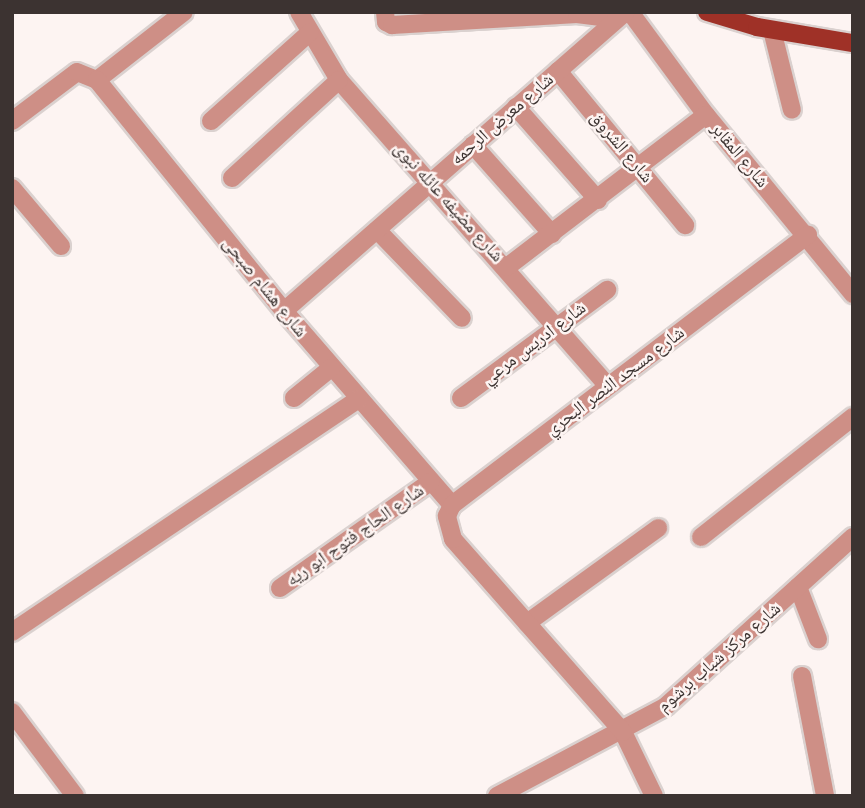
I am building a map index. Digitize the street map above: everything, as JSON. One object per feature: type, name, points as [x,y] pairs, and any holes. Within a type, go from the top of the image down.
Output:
[{"type":"main road","points":[[707,12],[772,30],[853,43]]},
{"type":"street","points":[[97,80],[184,12]]},
{"type":"street","name":"شارع مضيفه عائله نبوى","points":[[299,12],[339,80],[431,180],[608,386]]},
{"type":"street","points":[[385,12],[386,22],[392,25],[566,15],[624,15]]},
{"type":"street","name":"شارع معرض الرحمه","points":[[284,312],[431,180],[624,15]]},
{"type":"street","name":"شارع المقابر","points":[[624,15],[853,294]]},
{"type":"street","points":[[772,30],[792,110]]},
{"type":"street","points":[[211,121],[309,33]]},
{"type":"street","name":"شارع الشروق","points":[[558,71],[640,167],[685,225]]},
{"type":"street","name":"شارع هشام صبحى","points":[[12,121],[80,72],[97,80],[284,312],[452,505]]},
{"type":"street","points":[[232,177],[339,80]]},
{"type":"street","points":[[516,107],[598,200]]},
{"type":"street","points":[[507,267],[706,115]]},
{"type":"street","points":[[473,145],[552,234]]},
{"type":"street","points":[[12,188],[61,246]]},
{"type":"street","points":[[377,230],[462,318]]},
{"type":"street","name":"شارع مسجد النصر البحري","points":[[452,505],[808,236]]},
{"type":"street","name":"شارع ادريس مرعي","points":[[461,398],[556,324],[607,290]]},
{"type":"street","points":[[293,398],[331,368]]},
{"type":"street","points":[[12,632],[359,398]]},
{"type":"street","points":[[701,537],[853,417]]},
{"type":"street","name":"شارع الحاج فتوح ابو ريه","points":[[280,587],[430,482]]},
{"type":"street","points":[[452,505],[445,523],[453,539],[623,732],[654,796]]},
{"type":"street","points":[[527,623],[658,528]]},
{"type":"street","name":"شارع مركز شباب برشوم","points":[[497,796],[623,732],[666,706],[798,587],[849,548]]},
{"type":"street","points":[[798,587],[818,639]]},
{"type":"street","points":[[802,676],[825,796]]},
{"type":"street","points":[[12,712],[75,796]]}]
